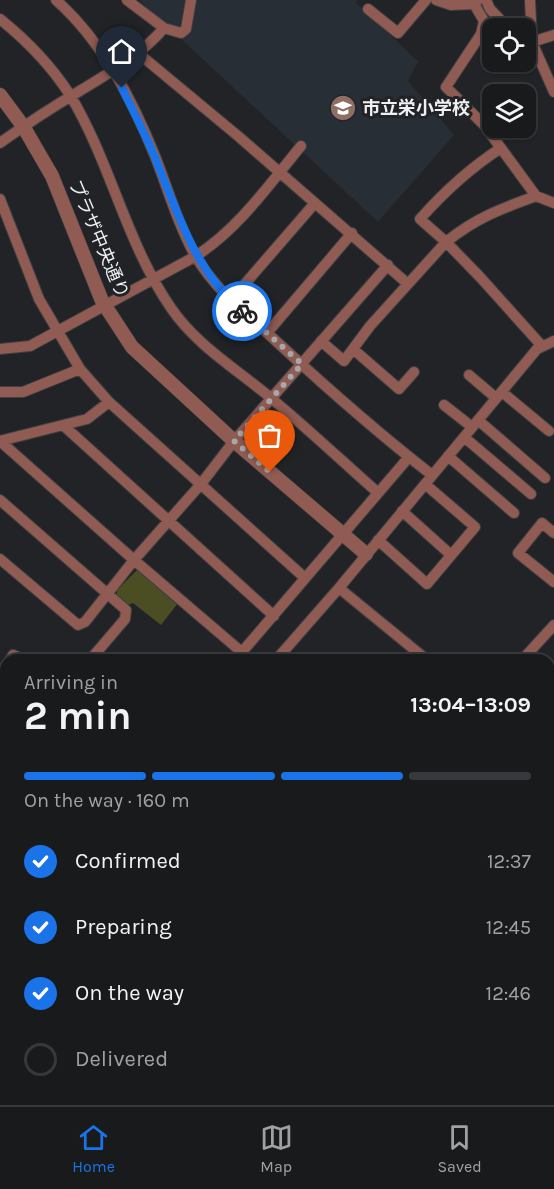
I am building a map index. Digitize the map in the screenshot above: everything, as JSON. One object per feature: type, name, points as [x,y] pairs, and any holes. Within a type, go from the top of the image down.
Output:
[{"type":"street","points":[[56,0],[90,35],[113,70],[140,122],[173,206],[196,256],[214,283],[231,302],[409,457],[475,526],[427,584],[378,540]]},
{"type":"street","points":[[127,0],[164,28],[181,33],[186,29],[191,0]]},
{"type":"street","points":[[368,9],[398,33],[426,0]]},
{"type":"street","points":[[436,0],[452,5],[476,2],[484,21],[481,34],[446,87],[484,125],[536,196],[554,203]]},
{"type":"street","points":[[486,0],[490,9],[499,18]]},
{"type":"street","points":[[529,18],[530,0]]},
{"type":"street","points":[[0,19],[51,69],[70,96],[100,155],[138,252],[172,309],[200,341],[271,398],[377,492]]},
{"type":"street","points":[[0,143],[138,53],[151,43],[164,28]]},
{"type":"street","points":[[536,38],[554,35]]},
{"type":"street","points":[[138,53],[352,233],[408,284]]},
{"type":"street","points":[[536,56],[554,92]]},
{"type":"street","name":"プラザ中央通り","points":[[0,95],[23,126],[52,176],[105,305],[132,347],[234,441],[366,554]]},
{"type":"street","points":[[0,349],[30,346],[213,245],[247,213],[300,146]]},
{"type":"street","points":[[501,148],[479,162],[456,182],[420,219],[480,277],[542,346]]},
{"type":"street","points":[[321,341],[344,361],[370,326],[446,242],[467,225],[495,211],[536,196]]},
{"type":"street","points":[[0,199],[39,299],[80,369],[109,402],[305,578]]},
{"type":"street","points":[[231,302],[315,202]]},
{"type":"street","points":[[267,333],[352,233]]},
{"type":"street","points":[[0,559],[78,625],[85,622],[134,560],[201,484],[234,441],[388,265]]},
{"type":"street","points":[[283,654],[537,349],[554,341]]},
{"type":"street","points":[[353,349],[399,389],[414,372]]},
{"type":"street","points":[[0,392],[24,392],[80,369]]},
{"type":"street","points":[[469,375],[549,431]]},
{"type":"street","points":[[109,402],[87,419],[0,441],[244,654]]},
{"type":"street","points":[[444,405],[475,424],[545,478]]},
{"type":"street","points":[[64,426],[274,616]]},
{"type":"street","points":[[464,437],[531,494]]},
{"type":"street","points":[[448,456],[514,513]]},
{"type":"street","points":[[242,652],[409,457]]},
{"type":"street","points":[[0,501],[126,610],[125,619],[95,654]]},
{"type":"street","points":[[402,511],[451,555]]},
{"type":"street","points":[[554,533],[542,523],[518,553],[554,582]]},
{"type":"street","points":[[339,588],[420,654]]},
{"type":"street","points":[[527,654],[554,625]]},
{"type":"shaded area","name":"市立栄小学校","points":[[139,0],[357,0],[356,3],[418,61],[408,81],[454,135],[378,222]]},
{"type":"green space","points":[[138,569],[178,603],[161,625],[133,603],[128,605],[117,596],[117,590]]},
{"type":"way so far","points":[[242,311],[302,364],[234,441],[270,472]]},
{"type":"place","name":"市立栄小学校","points":[[343,108]]},
{"type":"route","points":[[122,88],[140,122],[173,206],[196,256],[214,283],[242,311]]}]
